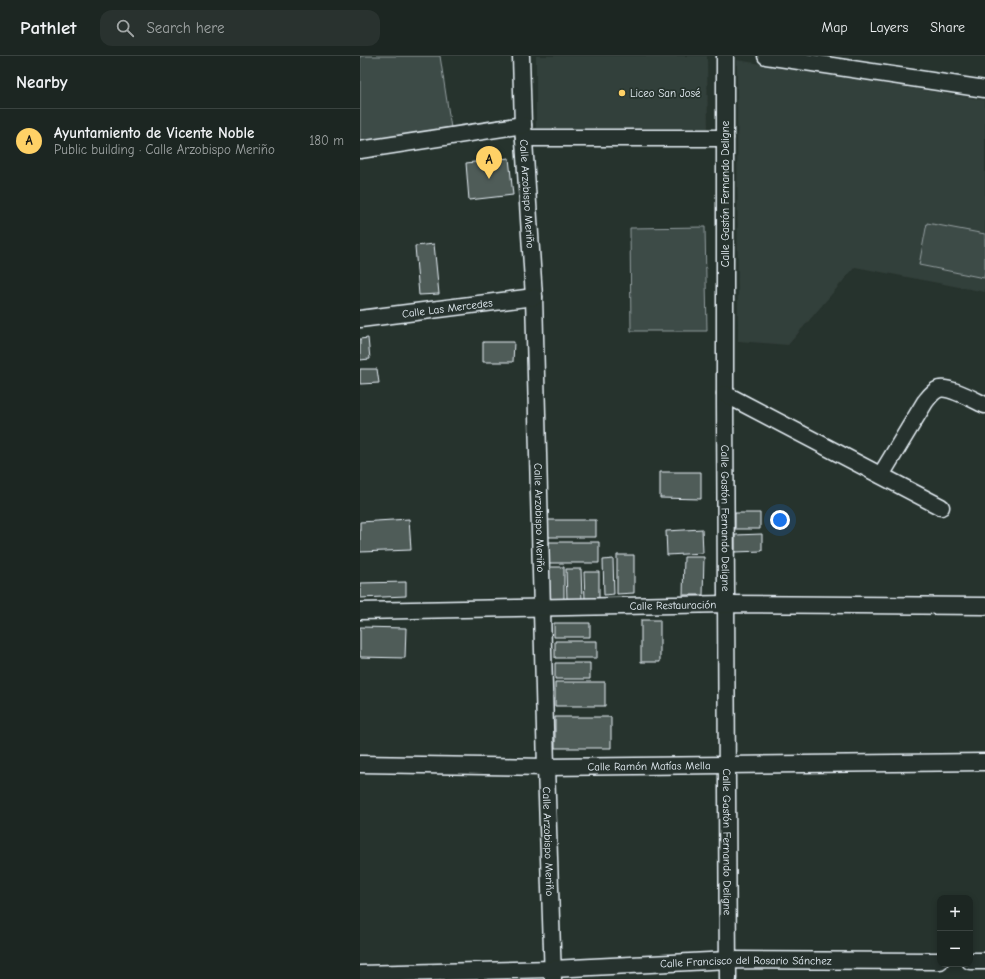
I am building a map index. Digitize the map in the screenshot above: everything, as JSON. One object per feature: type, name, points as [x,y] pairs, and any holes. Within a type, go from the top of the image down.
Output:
[{"type":"street","name":"Calle Arzobispo Meriño","points":[[521,56],[534,297],[541,608],[553,974]]},
{"type":"street","name":"Calle Gastón Fernando Deligne","points":[[725,56],[724,394],[728,979]]},
{"type":"street","points":[[766,56],[985,89]]},
{"type":"street","points":[[360,150],[524,131],[725,138]]},
{"type":"street","name":"Calle Las Mercedes","points":[[360,319],[534,297]]},
{"type":"street","points":[[881,476],[926,402],[937,390],[941,388],[956,392],[985,405]]},
{"type":"street","points":[[724,394],[941,507]]},
{"type":"street","name":"Calle Restauración","points":[[360,611],[726,604],[985,606]]},
{"type":"street","name":"Calle Ramón Matías Mella","points":[[360,764],[546,767],[985,762]]},
{"type":"street","name":"Calle Francisco del Rosario Sánchez","points":[[360,974],[553,974],[728,960],[937,961]]},
{"type":"street","points":[[973,961],[985,961]]},
{"type":"shaded area","points":[[360,56],[440,56],[451,128],[360,143]]},
{"type":"shaded area","name":"Liceo San José","points":[[536,56],[707,56],[708,130],[536,133]]},
{"type":"shaded area","points":[[737,60],[985,100],[985,292],[855,267],[788,345],[738,341]]},
{"type":"shaded area","points":[[927,223],[985,234],[984,278],[919,265]]},
{"type":"shaded area","points":[[705,227],[707,331],[631,331],[630,228]]},
{"type":"building","points":[[509,158],[513,195],[469,200],[466,163]]},
{"type":"building","points":[[434,244],[439,294],[419,295],[415,246]]},
{"type":"building","points":[[368,338],[370,359],[360,360],[360,339]]},
{"type":"building","points":[[483,342],[514,342],[513,362],[483,362]]},
{"type":"building","points":[[360,369],[377,369],[379,383],[360,384]]},
{"type":"building","points":[[660,472],[701,472],[701,499],[660,498]]},
{"type":"building","points":[[735,513],[760,513],[760,529],[735,529]]},
{"type":"building","points":[[409,519],[411,550],[360,552],[360,522]]},
{"type":"building","points":[[548,520],[596,520],[596,537],[548,537]]},
{"type":"building","points":[[702,529],[703,553],[667,555],[666,531]]},
{"type":"building","points":[[762,534],[762,551],[735,552],[735,535]]},
{"type":"building","points":[[549,542],[599,542],[599,563],[549,563]]},
{"type":"building","points":[[617,555],[634,555],[634,593],[617,594]]},
{"type":"building","points":[[684,557],[704,557],[703,595],[683,595]]},
{"type":"building","points":[[613,559],[614,594],[604,595],[603,560]]},
{"type":"building","points":[[549,567],[564,567],[564,600],[549,600]]},
{"type":"building","points":[[566,569],[581,569],[582,600],[567,600]]},
{"type":"building","points":[[584,572],[599,572],[599,600],[585,600]]},
{"type":"building","points":[[406,582],[406,596],[360,598],[360,583]]},
{"type":"building","points":[[641,620],[660,620],[660,662],[641,662]]},
{"type":"building","points":[[554,623],[590,623],[590,637],[554,637]]},
{"type":"building","points":[[360,627],[406,628],[405,658],[360,657]]},
{"type":"building","points":[[555,641],[597,641],[597,658],[555,658]]},
{"type":"building","points":[[555,663],[590,663],[590,679],[555,679]]},
{"type":"building","points":[[555,682],[605,682],[605,706],[555,706]]},
{"type":"building","points":[[555,717],[611,717],[611,748],[555,748]]},
{"type":"place","name":"Liceo San José","points":[[622,93]]},
{"type":"place","name":"Ayuntamiento de Vicente Noble","points":[[489,179]]}]
